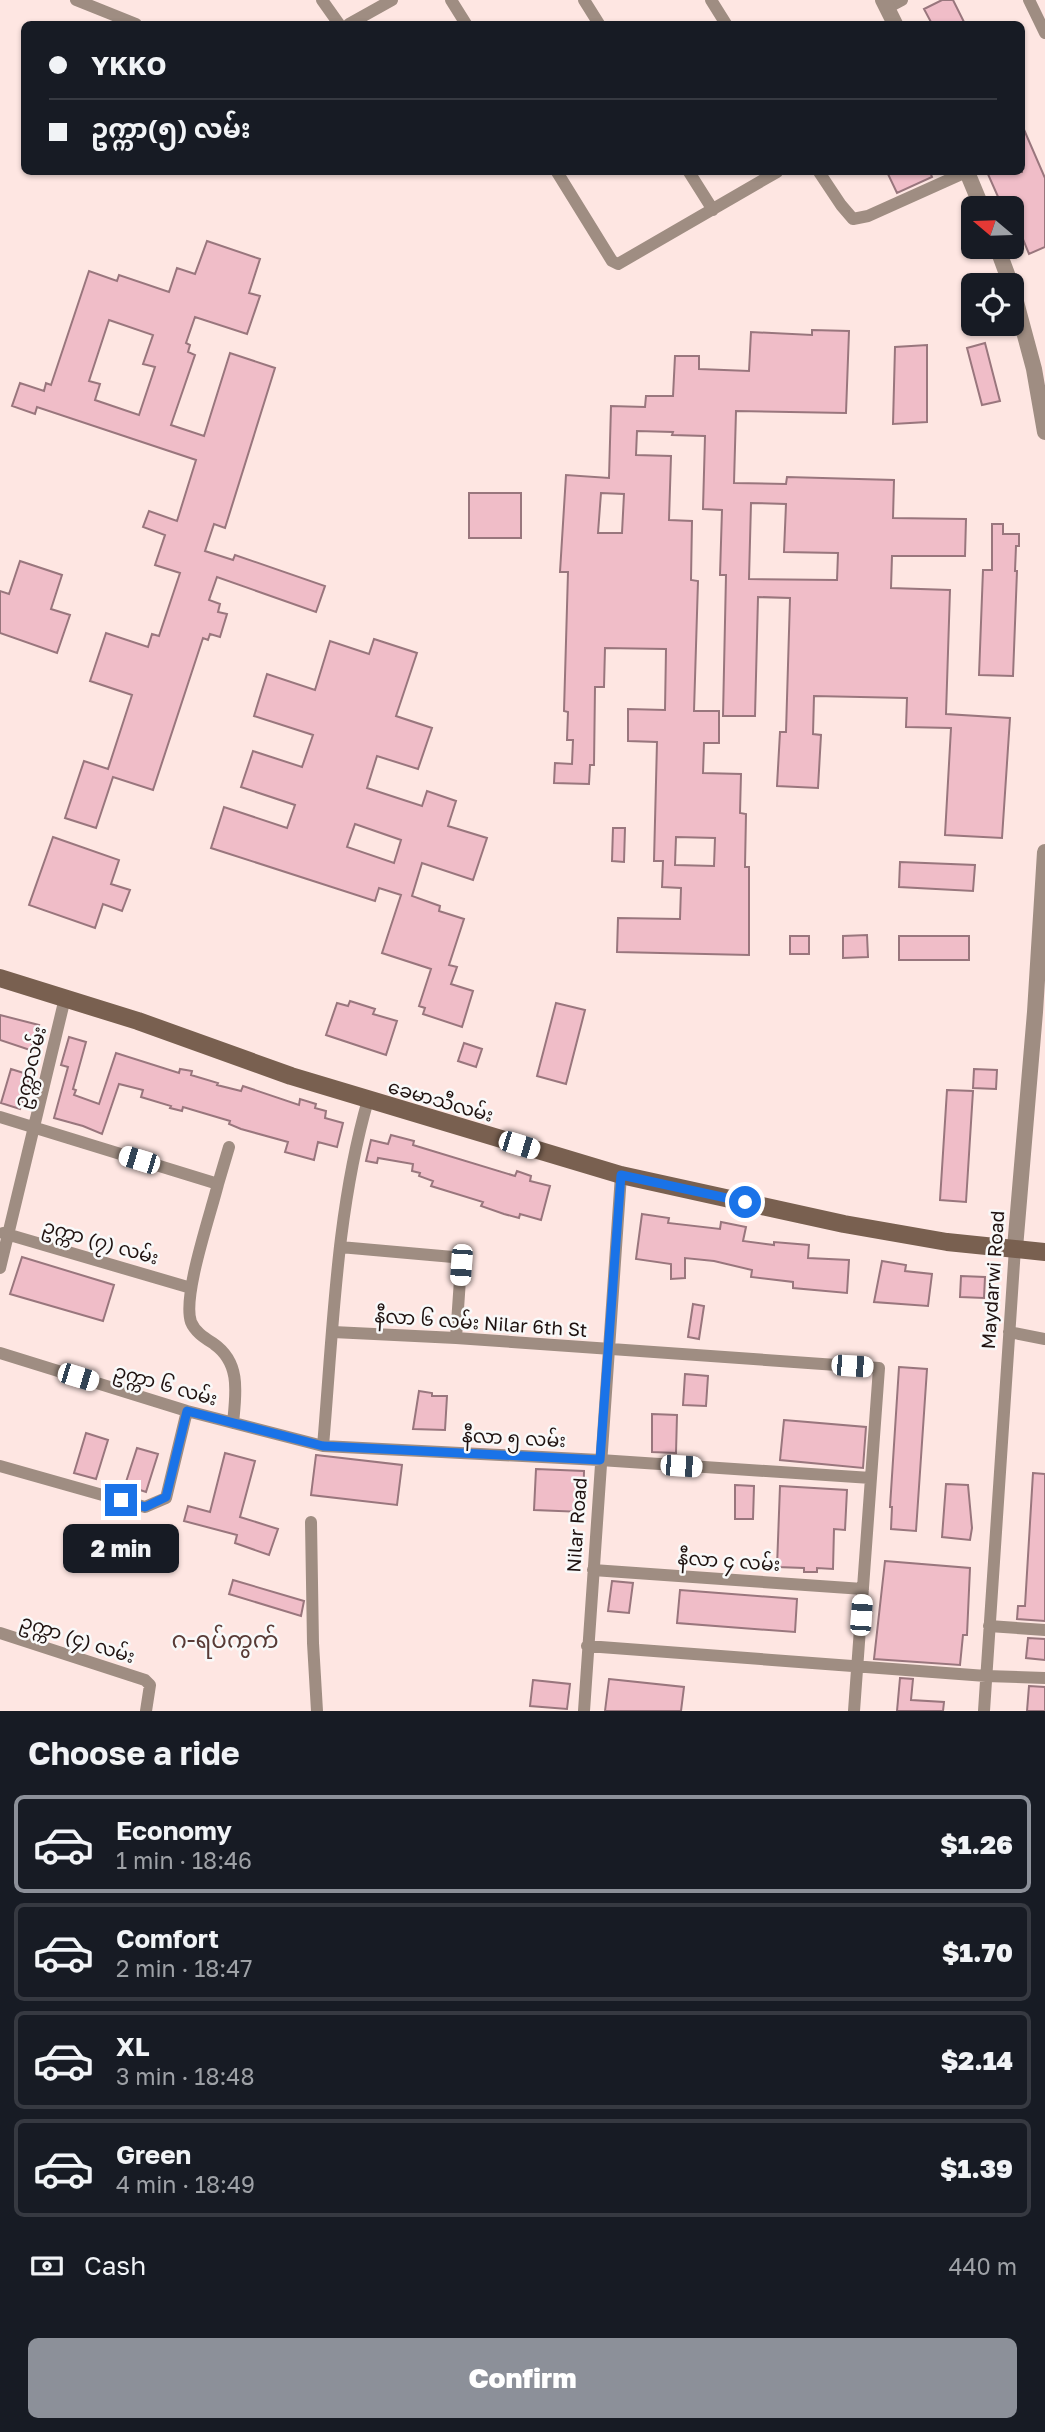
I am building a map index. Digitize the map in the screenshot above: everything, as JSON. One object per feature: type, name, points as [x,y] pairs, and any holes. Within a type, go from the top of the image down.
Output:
[{"type":"main road","name":"ခေမာသီလမ်း","points":[[0,978],[138,1021],[291,1076],[621,1175],[844,1224],[947,1242],[1045,1252]]},
{"type":"street","points":[[76,0],[128,21]]},
{"type":"street","points":[[322,0],[337,21]]},
{"type":"street","points":[[354,21],[392,0]]},
{"type":"street","points":[[450,0],[464,21]]},
{"type":"street","points":[[584,0],[597,21]]},
{"type":"street","points":[[711,0],[724,21]]},
{"type":"street","points":[[894,21],[885,4],[902,0]]},
{"type":"street","points":[[1030,0],[1045,33]]},
{"type":"street","points":[[559,175],[612,261],[618,264],[771,175]]},
{"type":"street","points":[[691,175],[713,210]]},
{"type":"street","points":[[821,175],[853,219],[868,216],[960,175]]},
{"type":"street","points":[[968,175],[977,196]]},
{"type":"street","points":[[1024,322],[1040,367],[1045,432]]},
{"type":"street","name":"Maydarwi Road","points":[[984,1711],[1015,1248],[1040,1013],[1045,852]]},
{"type":"street","name":"ဥက္ကာလမ်း","points":[[0,1268],[4,1233],[34,1127],[65,998]]},
{"type":"street","points":[[323,1446],[340,1247],[359,1131],[368,1100]]},
{"type":"street","points":[[0,1117],[218,1184]]},
{"type":"street","points":[[229,1147],[191,1288],[189,1316],[199,1334],[229,1357],[236,1392],[233,1423]]},
{"type":"street","name":"Nilar Road","points":[[584,1711],[621,1175]]},
{"type":"street","name":"ဥက္ကာ (၇) လမ်း","points":[[4,1233],[191,1288]]},
{"type":"street","points":[[340,1247],[453,1257],[458,1260],[461,1265],[456,1338]]},
{"type":"street","name":"နီလာ ၆ လမ်း Nilar 6th St","points":[[333,1332],[456,1338],[879,1368],[871,1478]]},
{"type":"street","points":[[1009,1332],[1045,1339]]},
{"type":"street","name":"ဥက္ကာ ၆ လမ်း","points":[[0,1353],[187,1411],[323,1446]]},
{"type":"street","points":[[0,1466],[145,1507],[166,1497],[187,1411]]},
{"type":"street","name":"နီလာ ၅ လမ်း","points":[[323,1446],[600,1460],[871,1478]]},
{"type":"street","points":[[853,1711],[871,1478]]},
{"type":"street","points":[[311,1522],[317,1711]]},
{"type":"street","name":"နီလာ ၄ လမ်း","points":[[593,1570],[863,1589]]},
{"type":"street","points":[[989,1626],[1045,1630]]},
{"type":"street","name":"ဥက္ကာ (၄) လမ်း","points":[[0,1633],[145,1680],[150,1685],[146,1711]]},
{"type":"street","points":[[587,1646],[857,1667],[1045,1678]]},
{"type":"building","points":[[942,0],[953,0],[964,21],[930,21],[924,9]]},
{"type":"building","points":[[1025,132],[1045,178],[1045,247],[1029,254],[1024,242],[1024,196],[998,196],[988,175],[1025,175]]},
{"type":"building","points":[[888,175],[931,175],[932,177],[897,193]]},
{"type":"building","points":[[207,241],[260,259],[249,293],[260,296],[247,334],[195,317],[186,343],[190,345],[188,352],[195,355],[171,425],[204,436],[230,353],[275,368],[225,528],[214,524],[205,551],[233,560],[235,555],[325,586],[316,612],[217,577],[209,600],[220,604],[218,612],[227,614],[220,637],[210,634],[208,640],[203,638],[153,790],[113,777],[96,828],[65,818],[84,761],[108,769],[132,695],[90,681],[106,633],[148,647],[152,634],[159,636],[180,573],[155,565],[165,535],[143,527],[149,511],[177,521],[196,460],[37,407],[35,414],[12,406],[20,383],[44,391],[46,383],[51,385],[89,271],[117,281],[119,275],[169,292],[177,268],[195,274]],"holes":[[[109,320],[153,335],[143,364],[155,367],[139,415],[95,400],[100,384],[89,381]]]},
{"type":"building","points":[[812,330],[849,331],[846,413],[736,411],[734,483],[786,484],[787,477],[894,480],[893,518],[966,519],[965,556],[892,556],[891,588],[950,590],[946,714],[1010,718],[1002,838],[945,835],[951,728],[906,727],[907,698],[814,696],[813,734],[821,735],[818,788],[777,786],[780,732],[786,732],[790,598],[758,597],[755,716],[723,716],[726,575],[720,575],[722,510],[703,509],[705,436],[637,431],[636,455],[671,456],[669,520],[692,521],[691,580],[698,581],[694,711],[719,711],[719,743],[704,743],[703,773],[741,774],[740,813],[746,814],[745,867],[749,867],[749,955],[617,952],[618,918],[680,919],[681,888],[662,887],[663,861],[654,861],[657,742],[628,741],[628,709],[665,710],[666,649],[605,648],[604,687],[595,687],[594,765],[590,765],[589,784],[554,783],[555,763],[572,764],[573,740],[567,740],[568,712],[564,711],[568,572],[560,572],[566,475],[609,478],[611,406],[645,407],[646,396],[673,396],[675,356],[699,356],[699,369],[749,371],[751,332],[812,335]],"holes":[[[601,493],[624,494],[622,533],[598,533]],[[751,503],[786,504],[784,552],[838,553],[837,580],[749,579]],[[676,837],[715,838],[714,866],[675,865]]]},
{"type":"building","points":[[985,343],[1000,401],[982,405],[967,348]]},
{"type":"building","points":[[927,345],[927,422],[893,424],[895,347]]},
{"type":"building","points":[[469,493],[521,493],[521,538],[469,538]]},
{"type":"building","points":[[992,524],[1003,524],[1003,534],[1019,534],[1019,546],[1016,546],[1013,676],[979,675],[983,570],[992,570]]},
{"type":"building","points":[[20,561],[62,575],[51,609],[70,615],[57,653],[0,633],[0,591],[9,594]]},
{"type":"building","points":[[374,639],[417,653],[396,716],[432,728],[418,769],[377,756],[367,788],[422,806],[427,791],[456,801],[448,826],[487,838],[473,880],[422,863],[412,896],[440,906],[439,911],[464,919],[449,965],[457,967],[451,984],[473,991],[462,1027],[423,1014],[425,1008],[419,1006],[431,969],[382,953],[401,895],[379,888],[375,901],[211,848],[224,807],[287,828],[295,805],[241,787],[253,751],[302,767],[313,735],[254,716],[267,674],[315,690],[330,641],[369,654]],"holes":[[[355,824],[401,840],[394,863],[347,847]]]},
{"type":"building","points":[[613,828],[625,828],[624,862],[612,861]]},
{"type":"building","points":[[53,837],[119,860],[111,884],[130,890],[122,911],[103,904],[95,928],[29,905]]},
{"type":"building","points":[[900,862],[975,865],[973,891],[899,887]]},
{"type":"building","points":[[867,935],[868,957],[843,958],[843,936]]},
{"type":"building","points":[[790,936],[809,936],[809,954],[790,954]]},
{"type":"building","points":[[899,936],[969,936],[969,960],[899,960]]},
{"type":"building","points":[[350,1001],[375,1009],[373,1014],[397,1021],[386,1055],[326,1035],[337,1003],[348,1006]]},
{"type":"building","points":[[556,1003],[585,1010],[566,1084],[537,1076]]},
{"type":"building","points":[[0,1015],[39,1025],[30,1050],[0,1040]]},
{"type":"building","points":[[69,1037],[86,1042],[73,1089],[76,1090],[74,1095],[99,1104],[116,1053],[179,1073],[180,1069],[192,1071],[191,1075],[218,1083],[217,1085],[241,1091],[243,1086],[299,1105],[300,1099],[316,1104],[315,1108],[326,1111],[325,1118],[343,1123],[337,1147],[318,1142],[314,1160],[285,1152],[288,1142],[241,1129],[229,1124],[230,1121],[183,1107],[182,1111],[170,1108],[171,1106],[141,1097],[143,1090],[119,1084],[102,1134],[54,1118],[68,1067],[61,1065]]},
{"type":"building","points":[[464,1043],[482,1049],[476,1067],[458,1061]]},
{"type":"building","points":[[11,1069],[30,1075],[20,1109],[1,1103]]},
{"type":"building","points":[[974,1069],[997,1070],[996,1089],[973,1088]]},
{"type":"building","points":[[947,1090],[973,1091],[966,1202],[940,1200]]},
{"type":"building","points":[[391,1135],[414,1141],[413,1145],[515,1176],[517,1171],[531,1176],[530,1181],[550,1186],[541,1220],[520,1214],[519,1218],[504,1214],[481,1206],[483,1202],[431,1186],[433,1181],[412,1171],[413,1164],[378,1158],[377,1163],[366,1161],[371,1140],[388,1144]]},
{"type":"building","points":[[642,1214],[669,1218],[668,1223],[720,1229],[721,1222],[746,1227],[743,1241],[774,1245],[774,1242],[809,1245],[808,1258],[849,1260],[847,1293],[793,1288],[793,1282],[751,1277],[752,1270],[714,1261],[685,1258],[685,1278],[671,1279],[671,1264],[636,1259]]},
{"type":"building","points":[[22,1257],[114,1285],[103,1321],[10,1294]]},
{"type":"building","points":[[882,1261],[906,1265],[905,1271],[932,1274],[928,1306],[874,1302]]},
{"type":"building","points":[[961,1276],[985,1277],[984,1298],[960,1297]]},
{"type":"building","points":[[693,1304],[704,1306],[699,1339],[688,1337]]},
{"type":"building","points":[[899,1367],[927,1369],[916,1531],[891,1529]]},
{"type":"building","points":[[685,1374],[708,1376],[706,1406],[683,1405]]},
{"type":"building","points":[[419,1391],[432,1393],[432,1396],[447,1396],[445,1430],[413,1429]]},
{"type":"building","points":[[652,1414],[677,1415],[676,1453],[652,1452]]},
{"type":"building","points":[[784,1420],[866,1427],[863,1468],[780,1460]]},
{"type":"building","points":[[86,1433],[108,1440],[96,1479],[74,1473]]},
{"type":"building","points":[[137,1448],[158,1454],[146,1492],[125,1485]]},
{"type":"building","points":[[225,1453],[255,1461],[240,1517],[278,1529],[269,1555],[235,1543],[237,1535],[184,1521],[188,1506],[210,1512]]},
{"type":"building","points":[[316,1455],[402,1465],[397,1505],[311,1495]]},
{"type":"building","points":[[536,1469],[584,1471],[583,1512],[534,1510]]},
{"type":"building","points":[[1033,1473],[1045,1474],[1045,1621],[1017,1619],[1018,1606],[1025,1606]]},
{"type":"building","points":[[946,1484],[968,1485],[972,1528],[970,1540],[942,1537]]},
{"type":"building","points":[[735,1485],[754,1486],[753,1519],[735,1519]]},
{"type":"building","points":[[780,1486],[847,1490],[845,1530],[834,1529],[833,1569],[817,1568],[817,1572],[804,1572],[804,1568],[777,1567]]},
{"type":"building","points":[[885,1561],[970,1568],[967,1635],[963,1635],[960,1665],[874,1659]]},
{"type":"building","points":[[233,1580],[304,1601],[301,1616],[229,1594]]},
{"type":"building","points":[[612,1581],[633,1583],[629,1613],[608,1611]]},
{"type":"building","points":[[680,1590],[797,1599],[795,1632],[677,1623]]},
{"type":"building","points":[[1028,1638],[1045,1639],[1045,1660],[1026,1658]]},
{"type":"building","points":[[900,1678],[913,1679],[911,1700],[944,1702],[943,1711],[897,1711]]},
{"type":"building","points":[[609,1679],[684,1687],[681,1711],[605,1711]]},
{"type":"building","points":[[533,1680],[570,1684],[567,1709],[530,1706]]},
{"type":"building","points":[[1029,1686],[1045,1687],[1045,1711],[1027,1711]]},
{"type":"district","name":"ဂ-ရပ်ကွက်","points":[[225,1639]]},
{"type":"route","points":[[121,1500],[145,1507],[166,1497],[187,1411],[323,1446],[600,1460],[621,1175],[745,1202]]}]
